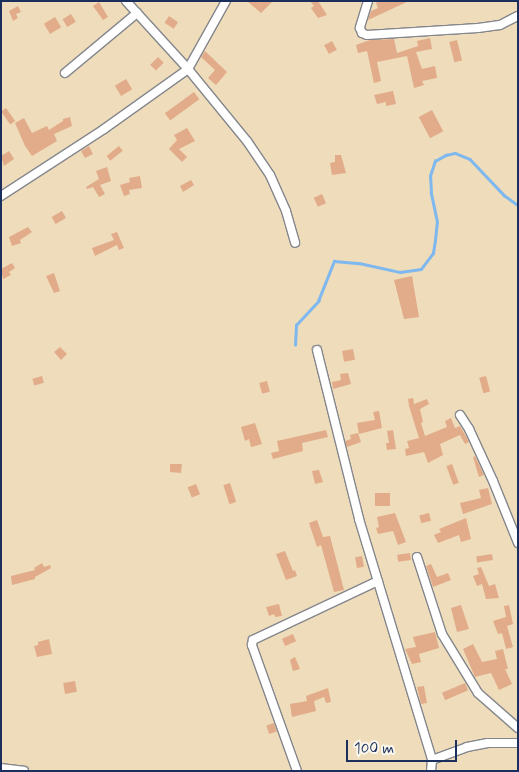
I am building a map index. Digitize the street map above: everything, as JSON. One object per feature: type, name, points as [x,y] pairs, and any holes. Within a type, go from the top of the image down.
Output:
[{"type":"street","points":[[126,1],[188,69],[247,140],[270,175],[286,211],[295,242]]},
{"type":"street","points":[[1,196],[104,128],[188,69],[226,1]]},
{"type":"street","points":[[368,1],[360,28],[362,33],[367,35],[478,28],[500,25],[518,16]]},
{"type":"street","points":[[65,73],[137,14]]},
{"type":"street","points":[[317,350],[359,519],[432,760],[431,771]]},
{"type":"street","points":[[460,415],[469,429],[493,481],[518,543]]},
{"type":"street","points":[[417,557],[442,634],[478,693],[518,728]]},
{"type":"street","points":[[297,771],[252,645],[253,640],[378,580]]},
{"type":"street","points":[[432,760],[481,745],[518,743]]},
{"type":"street","points":[[1,768],[24,771]]},
{"type":"building","points":[[247,1],[258,1],[262,4],[259,1],[273,1],[261,13]]},
{"type":"building","points":[[310,1],[318,1],[327,15],[318,18],[311,8],[314,6]]},
{"type":"building","points":[[379,1],[409,1],[368,20],[371,11],[378,8],[376,3]]},
{"type":"building","points":[[99,2],[108,17],[103,20],[93,6]]},
{"type":"building","points":[[18,6],[21,12],[16,14],[18,18],[13,21],[9,11]]},
{"type":"building","points":[[71,14],[76,22],[67,27],[63,19]]},
{"type":"building","points":[[169,16],[178,22],[174,29],[165,23]]},
{"type":"building","points":[[55,17],[61,27],[50,34],[44,24]]},
{"type":"building","points":[[430,38],[432,49],[416,52],[422,69],[435,66],[437,78],[422,81],[424,85],[414,88],[407,56],[377,62],[381,81],[374,83],[367,51],[358,53],[356,45],[370,40],[394,39],[397,53],[418,46],[417,41]]},
{"type":"building","points":[[457,40],[462,60],[454,62],[449,42]]},
{"type":"building","points":[[332,41],[337,50],[329,54],[324,45]]},
{"type":"building","points":[[205,51],[227,72],[216,85],[208,78],[215,70],[201,57]]},
{"type":"building","points":[[158,57],[164,63],[156,70],[150,65]]},
{"type":"building","points":[[126,79],[132,89],[121,96],[115,86]]},
{"type":"building","points":[[393,91],[396,104],[386,106],[386,102],[377,104],[374,95]]},
{"type":"building","points":[[194,92],[199,99],[170,120],[165,113]]},
{"type":"building","points":[[6,108],[15,121],[10,125],[1,111]]},
{"type":"building","points":[[432,110],[443,131],[430,138],[419,117]]},
{"type":"building","points":[[70,117],[72,126],[54,134],[57,141],[32,156],[25,146],[15,123],[24,118],[32,133],[47,126],[49,130],[63,121],[63,119]]},
{"type":"building","points":[[187,128],[195,141],[179,149],[187,157],[182,162],[169,149],[177,140],[174,135]]},
{"type":"building","points":[[89,146],[93,154],[85,158],[81,151]]},
{"type":"building","points":[[119,146],[123,151],[110,161],[107,156]]},
{"type":"building","points":[[9,151],[14,159],[4,166],[1,156]]},
{"type":"building","points":[[335,155],[341,155],[346,173],[332,175],[330,163],[335,162]]},
{"type":"building","points":[[107,167],[111,181],[100,185],[105,194],[99,197],[93,187],[87,189],[86,187],[99,179],[96,171]]},
{"type":"building","points":[[140,176],[142,188],[129,190],[130,194],[124,196],[120,185],[130,182],[129,178]]},
{"type":"building","points":[[191,180],[194,185],[183,192],[180,186]]},
{"type":"building","points":[[322,194],[326,203],[318,207],[314,198]]},
{"type":"building","points":[[62,211],[66,218],[56,224],[52,217]]},
{"type":"building","points":[[28,227],[32,232],[20,240],[21,243],[12,246],[9,237]]},
{"type":"building","points":[[117,232],[124,248],[119,250],[117,245],[95,256],[92,248],[114,240],[111,234]]},
{"type":"building","points":[[12,263],[15,268],[9,272],[11,275],[3,279],[1,269]]},
{"type":"building","points":[[54,273],[60,291],[54,293],[46,276]]},
{"type":"building","points":[[412,276],[419,317],[404,319],[394,280]]},
{"type":"building","points":[[60,347],[67,354],[61,360],[54,352]]},
{"type":"building","points":[[353,349],[355,360],[344,362],[342,351]]},
{"type":"building","points":[[348,373],[351,384],[333,389],[332,382],[341,380],[340,374]]},
{"type":"building","points":[[42,376],[44,383],[34,385],[32,379]]},
{"type":"building","points":[[486,376],[490,391],[483,393],[479,378]]},
{"type":"building","points":[[267,381],[270,392],[262,394],[259,383]]},
{"type":"building","points":[[413,398],[414,404],[427,399],[429,404],[420,409],[423,422],[421,423],[425,436],[447,427],[445,421],[451,418],[455,428],[460,426],[469,442],[465,444],[460,435],[440,444],[443,455],[428,463],[424,452],[406,456],[405,449],[409,448],[407,441],[419,438],[409,406],[408,399]]},
{"type":"building","points":[[379,411],[382,428],[359,434],[357,423],[375,420],[373,412]]},
{"type":"building","points":[[255,423],[262,444],[251,447],[249,439],[245,441],[241,427]]},
{"type":"building","points":[[326,430],[328,437],[302,443],[303,451],[273,459],[271,453],[279,451],[277,441]]},
{"type":"building","points":[[393,430],[396,449],[387,450],[386,443],[389,443],[387,431]]},
{"type":"building","points":[[358,433],[361,442],[347,447],[345,441],[351,439],[350,435]]},
{"type":"building","points":[[475,456],[484,475],[479,477],[473,457]]},
{"type":"building","points":[[170,464],[182,464],[181,473],[170,472]]},
{"type":"building","points":[[452,464],[459,483],[453,485],[446,466]]},
{"type":"building","points":[[319,470],[323,482],[315,484],[312,471]]},
{"type":"building","points":[[230,483],[236,502],[230,504],[223,485]]},
{"type":"building","points":[[196,484],[200,494],[192,498],[188,487]]},
{"type":"building","points":[[488,488],[492,504],[463,514],[460,503],[481,498],[479,490]]},
{"type":"building","points":[[375,493],[390,493],[390,506],[375,506]]},
{"type":"building","points":[[395,513],[406,542],[398,545],[393,531],[378,534],[376,528],[379,527],[377,517]]},
{"type":"building","points":[[429,513],[431,521],[421,523],[419,515]]},
{"type":"building","points":[[466,518],[471,539],[461,542],[459,535],[438,543],[434,535],[441,532],[439,529]]},
{"type":"building","points":[[317,520],[323,537],[330,536],[344,590],[334,592],[321,545],[317,547],[309,523]]},
{"type":"building","points":[[285,551],[297,576],[286,580],[276,554]]},
{"type":"building","points":[[410,553],[411,560],[398,562],[397,555]]},
{"type":"building","points":[[492,554],[493,560],[477,562],[476,557]]},
{"type":"building","points":[[362,556],[364,567],[357,568],[355,557]]},
{"type":"building","points":[[42,563],[44,567],[50,565],[51,568],[35,577],[35,579],[12,585],[11,576],[35,570],[34,568]]},
{"type":"building","points":[[431,564],[437,577],[448,573],[451,580],[433,587],[426,566]]},
{"type":"building","points":[[481,567],[489,586],[495,584],[499,598],[486,599],[482,584],[477,586],[473,576],[479,574],[477,568]]},
{"type":"building","points":[[279,604],[282,616],[275,617],[274,614],[269,616],[266,607]]},
{"type":"building","points":[[461,605],[469,629],[457,632],[451,608]]},
{"type":"building","points":[[509,605],[513,624],[507,626],[513,647],[506,649],[502,633],[498,634],[493,621],[506,617],[504,606]]},
{"type":"building","points":[[435,632],[439,648],[419,654],[421,662],[412,664],[405,649],[416,647],[413,637]]},
{"type":"building","points":[[293,634],[296,641],[285,646],[282,639]]},
{"type":"building","points":[[49,639],[52,654],[37,657],[34,646],[38,645],[38,642]]},
{"type":"building","points":[[473,644],[482,662],[497,659],[495,651],[503,649],[508,669],[505,669],[512,684],[499,690],[491,673],[475,677],[463,649]]},
{"type":"building","points":[[295,657],[300,669],[293,671],[290,660]]},
{"type":"building","points":[[75,681],[77,692],[65,694],[63,683]]},
{"type":"building","points":[[465,683],[468,690],[445,700],[442,693]]},
{"type":"building","points":[[424,686],[427,703],[421,704],[417,687]]},
{"type":"building","points":[[328,688],[331,702],[326,703],[324,697],[314,701],[316,711],[292,717],[290,704],[307,701],[306,696]]},
{"type":"building","points":[[274,723],[277,732],[269,734],[266,725]]},
{"type":"waterway","points":[[295,345],[296,325],[318,301],[334,261],[359,263],[400,272],[421,269],[433,253],[435,240],[437,222],[431,193],[430,176],[435,161],[455,153],[470,159],[504,195],[518,205]]}]
